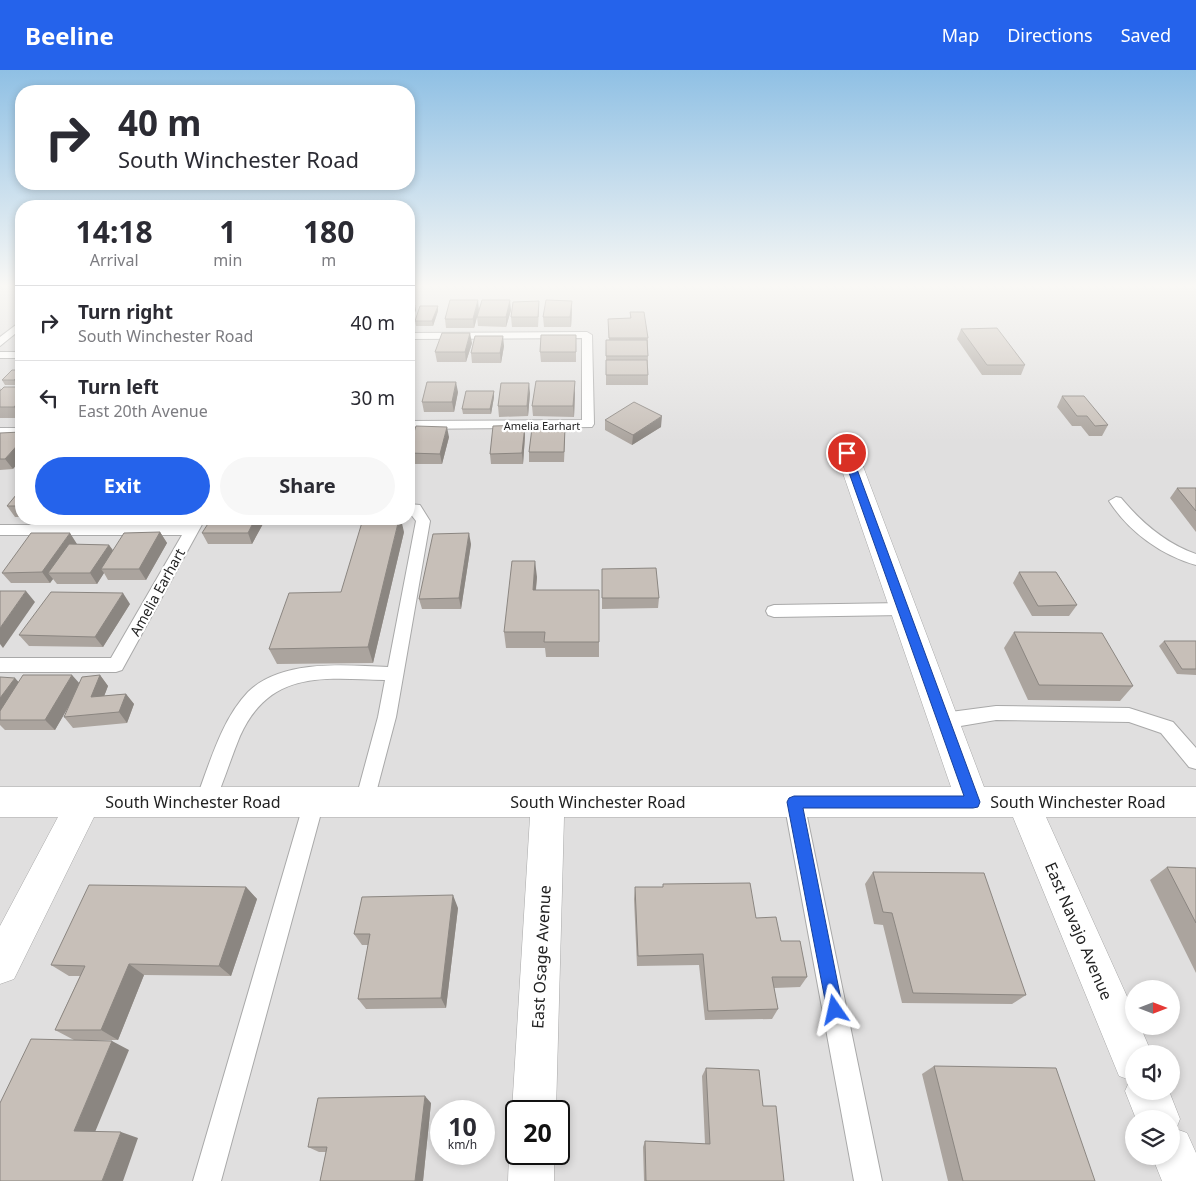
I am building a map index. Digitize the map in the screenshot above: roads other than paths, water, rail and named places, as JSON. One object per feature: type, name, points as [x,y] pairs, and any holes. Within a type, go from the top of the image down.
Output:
[{"type":"street","points":[[847,453],[973,802]]},
{"type":"street","name":"South Winchester Road","points":[[0,802],[1196,802]]},
{"type":"street","points":[[0,965],[84,802]]},
{"type":"street","name":"East Osage Avenue","points":[[534,1100],[548,802]]},
{"type":"street","name":"East Navajo Avenue","points":[[1024,802],[1127,1045]]},
{"type":"street","points":[[530,1181],[531,1165]]},
{"type":"street","points":[[1178,1165],[1185,1181]]},
{"type":"lane","name":"Amelia Earhart","points":[[415,426],[588,424],[587,339]]},
{"type":"lane","points":[[0,354],[15,354]]},
{"type":"lane","points":[[0,432],[15,432]]},
{"type":"lane","points":[[1116,501],[1134,524],[1157,543],[1196,560]]},
{"type":"lane","points":[[364,802],[386,717],[423,521],[415,508]]},
{"type":"lane","points":[[0,530],[162,525]]},
{"type":"lane","name":"Amelia Earhart","points":[[0,664],[116,665],[194,525]]},
{"type":"lane","points":[[774,611],[903,610]]},
{"type":"lane","points":[[205,802],[236,728],[255,697],[273,683],[300,676],[394,674]]},
{"type":"lane","points":[[943,721],[996,713],[1128,715],[1167,727],[1196,760]]},
{"type":"lane","points":[[207,1181],[314,802]]},
{"type":"lane","points":[[794,802],[868,1181]]}]
